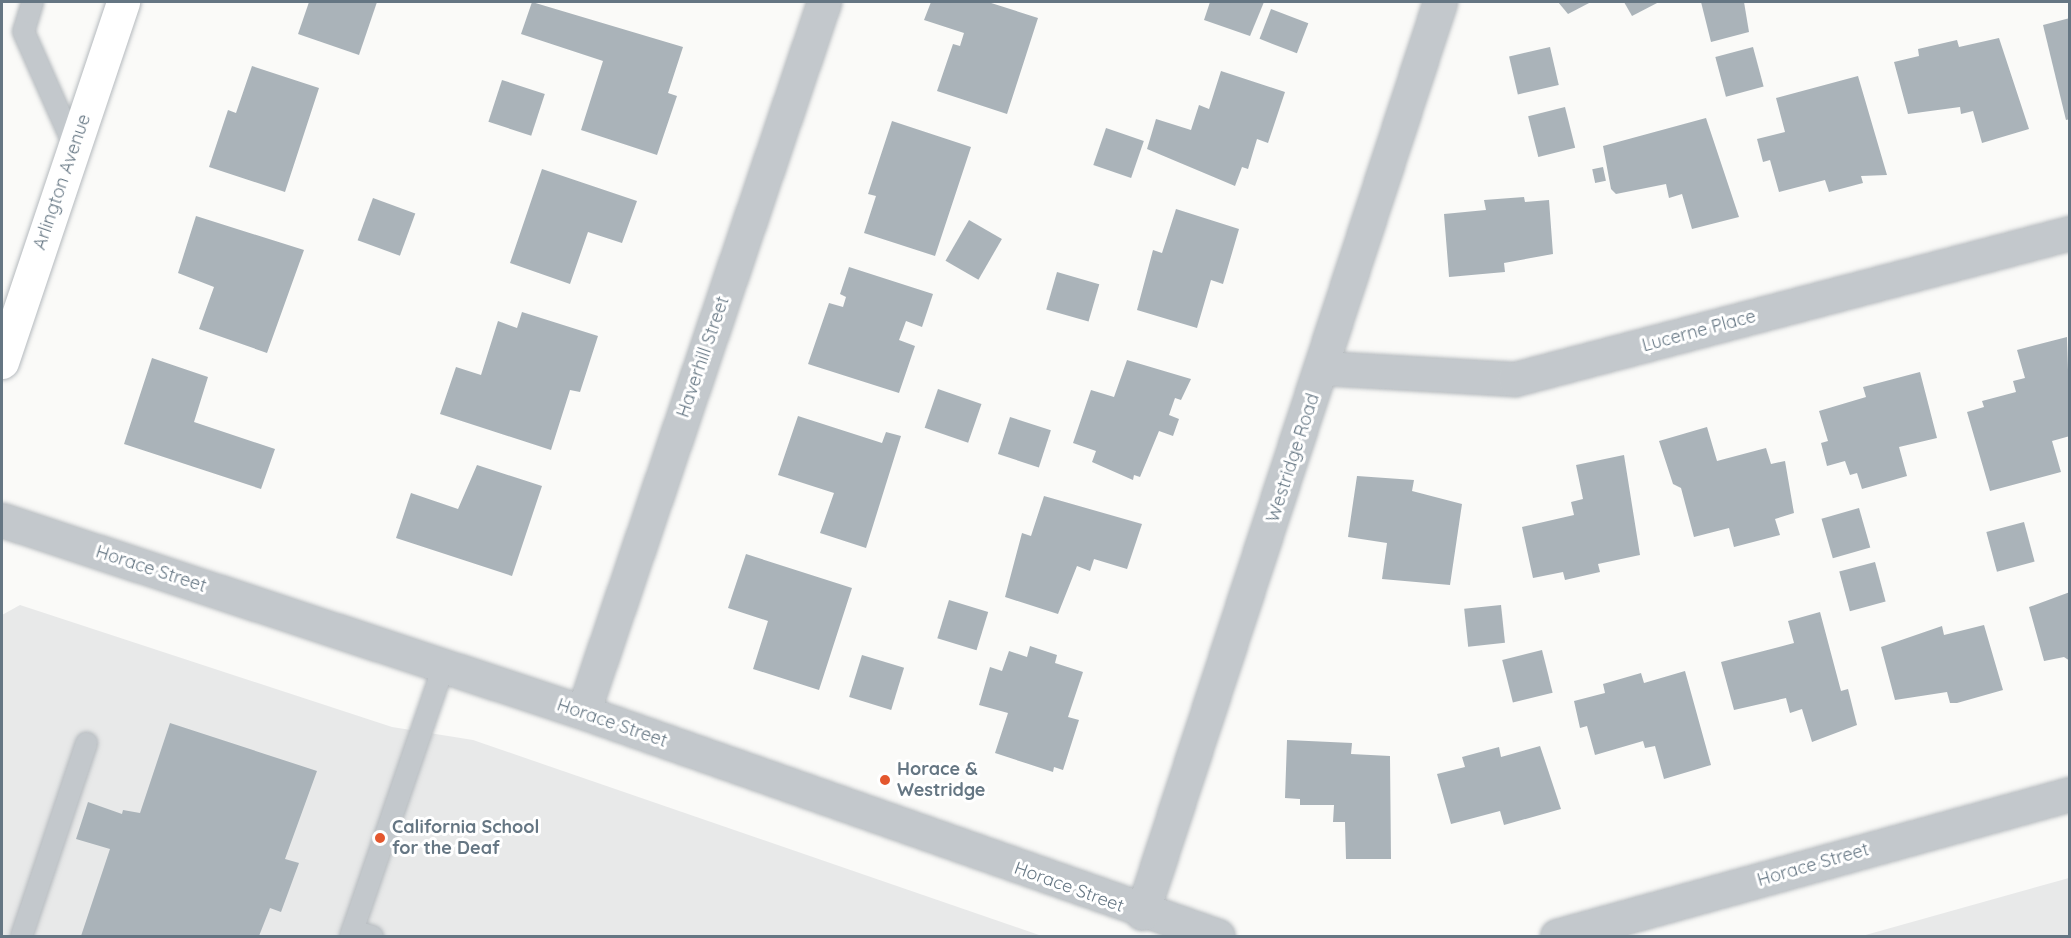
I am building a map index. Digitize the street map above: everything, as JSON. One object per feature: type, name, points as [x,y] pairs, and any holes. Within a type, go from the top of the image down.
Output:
[{"type":"main road","name":"Arlington Avenue","points":[[2,362],[123,2]]},
{"type":"street","name":"Haverhill Street","points":[[583,712],[824,2]]},
{"type":"street","name":"Westridge Road","points":[[1142,913],[1323,368],[1440,2]]},
{"type":"street","name":"Lucerne Place","points":[[1323,368],[1515,379],[2070,233]]},
{"type":"street","name":"Horace Street","points":[[2,520],[583,712],[1142,913],[1218,936]]},
{"type":"street","name":"Horace Street","points":[[1557,936],[2070,794]]},
{"type":"lane","points":[[32,2],[23,32],[74,146]]},
{"type":"lane","points":[[358,934],[443,666]]},
{"type":"lane","points":[[21,936],[86,743]]},
{"type":"shaded area","name":"California School for the Deaf","points":[[20,605],[392,727],[473,740],[1042,936],[2,936],[2,615]]},
{"type":"shaded area","points":[[2069,878],[2069,936],[1862,936]]},
{"type":"building","points":[[309,2],[377,2],[359,55],[298,34]]},
{"type":"building","points":[[532,2],[683,47],[668,93],[677,96],[657,155],[581,130],[603,61],[521,34]]},
{"type":"building","points":[[931,2],[988,2],[1038,18],[1007,114],[937,91],[953,44],[960,46],[964,33],[924,20]]},
{"type":"building","points":[[1210,2],[1264,2],[1250,36],[1204,20]]},
{"type":"building","points":[[1558,2],[1591,2],[1568,14]]},
{"type":"building","points":[[1624,2],[1659,2],[1632,16]]},
{"type":"building","points":[[1701,2],[1744,2],[1749,32],[1711,42]]},
{"type":"building","points":[[1271,9],[1308,23],[1297,53],[1260,39]]},
{"type":"building","points":[[2070,18],[2070,119],[2066,120],[2043,25]]},
{"type":"building","points":[[1999,38],[2029,129],[1982,143],[1973,111],[1961,114],[1960,107],[1908,114],[1894,62],[1919,56],[1918,49],[1957,40],[1959,47]]},
{"type":"building","points":[[1550,47],[1559,85],[1518,94],[1509,56]]},
{"type":"building","points":[[1753,47],[1764,87],[1726,97],[1715,57]]},
{"type":"building","points":[[252,66],[319,88],[285,192],[209,167],[228,110],[236,113]]},
{"type":"building","points":[[1221,71],[1285,92],[1268,143],[1257,139],[1248,169],[1242,167],[1235,186],[1147,149],[1156,119],[1191,130],[1199,105],[1209,109]]},
{"type":"building","points":[[1858,76],[1887,175],[1861,176],[1863,183],[1829,192],[1825,180],[1779,192],[1770,160],[1763,162],[1757,139],[1785,132],[1776,98]]},
{"type":"building","points":[[502,80],[545,94],[531,136],[488,122]]},
{"type":"building","points":[[1565,107],[1575,148],[1538,157],[1528,116]]},
{"type":"building","points":[[1706,118],[1739,217],[1692,229],[1682,194],[1669,198],[1666,184],[1616,194],[1611,189],[1603,146]]},
{"type":"building","points":[[892,121],[971,147],[935,256],[864,233],[876,196],[868,194]]},
{"type":"building","points":[[1106,128],[1144,141],[1131,178],[1093,165]]},
{"type":"building","points":[[1603,167],[1606,181],[1595,183],[1592,169]]},
{"type":"building","points":[[542,169],[637,201],[622,243],[588,232],[570,284],[510,263]]},
{"type":"building","points":[[1524,197],[1525,202],[1549,200],[1553,254],[1504,263],[1505,272],[1449,277],[1444,214],[1486,210],[1484,200]]},
{"type":"building","points":[[373,198],[415,213],[400,256],[358,240]]},
{"type":"building","points":[[1176,209],[1239,229],[1223,284],[1211,280],[1197,328],[1137,310],[1153,250],[1162,253]]},
{"type":"building","points":[[196,216],[304,250],[267,353],[199,329],[214,287],[178,273]]},
{"type":"building","points":[[969,220],[1002,239],[978,280],[946,261]]},
{"type":"building","points":[[849,267],[933,294],[922,327],[906,321],[899,340],[915,346],[899,393],[808,364],[829,303],[843,307],[846,297],[840,294]]},
{"type":"building","points":[[1057,272],[1099,284],[1089,322],[1046,309]]},
{"type":"building","points":[[522,312],[598,336],[580,392],[570,390],[551,450],[440,414],[456,367],[481,375],[498,321],[517,328]]},
{"type":"building","points":[[2067,337],[2070,436],[2052,441],[2061,472],[1990,491],[1967,412],[1984,407],[1982,401],[2016,392],[2013,381],[2025,378],[2017,350]]},
{"type":"building","points":[[152,358],[208,377],[194,422],[275,449],[261,489],[124,444]]},
{"type":"building","points":[[1127,360],[1191,379],[1181,400],[1175,398],[1169,415],[1179,419],[1173,436],[1159,431],[1140,477],[1134,475],[1133,480],[1092,462],[1096,451],[1073,443],[1091,390],[1114,397]]},
{"type":"building","points":[[1920,372],[1937,438],[1899,447],[1907,476],[1862,489],[1857,473],[1850,475],[1845,461],[1827,466],[1821,443],[1828,441],[1819,411],[1866,397],[1863,387]]},
{"type":"building","points":[[938,389],[981,404],[968,443],[925,428]]},
{"type":"building","points":[[798,416],[882,443],[886,432],[901,436],[866,548],[820,533],[834,493],[778,475]]},
{"type":"building","points":[[1010,417],[1051,430],[1039,467],[998,454]]},
{"type":"building","points":[[1707,427],[1717,461],[1766,448],[1771,464],[1785,461],[1794,513],[1775,519],[1780,535],[1734,547],[1729,528],[1694,537],[1681,488],[1673,484],[1659,441]]},
{"type":"building","points":[[1624,455],[1640,555],[1598,564],[1600,572],[1565,580],[1563,572],[1533,578],[1522,527],[1574,515],[1571,502],[1583,499],[1576,465]]},
{"type":"building","points":[[477,465],[542,486],[512,576],[396,538],[411,493],[458,509]]},
{"type":"building","points":[[1357,476],[1414,480],[1412,491],[1462,504],[1450,585],[1382,579],[1387,543],[1348,537]]},
{"type":"building","points":[[1044,496],[1142,524],[1127,569],[1094,559],[1090,571],[1077,566],[1058,614],[1005,597],[1022,533],[1031,536]]},
{"type":"building","points":[[1859,508],[1870,547],[1833,558],[1822,519]]},
{"type":"building","points":[[2024,522],[2035,562],[1997,572],[1986,532]]},
{"type":"building","points":[[746,554],[852,588],[819,690],[753,669],[768,621],[728,608]]},
{"type":"building","points":[[1875,562],[1886,602],[1850,611],[1839,572]]},
{"type":"building","points":[[2070,592],[2070,661],[2064,657],[2044,661],[2029,607]]},
{"type":"building","points":[[949,600],[988,612],[977,650],[937,638]]},
{"type":"building","points":[[1501,605],[1505,643],[1468,647],[1464,609]]},
{"type":"building","points":[[1820,612],[1841,691],[1848,689],[1857,725],[1812,742],[1802,709],[1790,713],[1786,698],[1734,710],[1721,662],[1794,643],[1788,621]]},
{"type":"building","points":[[1984,625],[2003,690],[1957,703],[1950,703],[1947,692],[1895,700],[1881,647],[1942,626],[1944,635]]},
{"type":"building","points":[[1030,646],[1057,655],[1055,663],[1083,672],[1068,717],[1079,720],[1063,770],[1054,767],[1053,772],[995,753],[1008,713],[979,705],[990,667],[1002,671],[1009,651],[1027,657]]},
{"type":"building","points":[[1542,650],[1553,693],[1513,703],[1502,660]]},
{"type":"building","points":[[862,655],[904,668],[891,710],[849,697]]},
{"type":"building","points":[[1685,671],[1711,765],[1664,779],[1655,746],[1645,748],[1643,741],[1595,755],[1587,726],[1580,728],[1574,701],[1605,693],[1603,684],[1641,673],[1644,683]]},
{"type":"building","points":[[170,723],[317,771],[285,859],[299,863],[281,912],[270,908],[259,936],[81,936],[110,849],[76,839],[88,802],[122,814],[123,810],[140,813]]},
{"type":"building","points":[[1287,740],[1352,743],[1351,754],[1390,756],[1391,859],[1346,859],[1345,822],[1333,822],[1334,805],[1300,805],[1300,799],[1285,798]]},
{"type":"building","points":[[1540,746],[1561,809],[1504,825],[1500,811],[1451,824],[1437,774],[1465,767],[1462,757],[1499,747],[1501,757]]},
{"type":"place","name":"Horace & Westridge","points":[[885,780]]},
{"type":"place","name":"California School for the Deaf","points":[[380,838]]}]
